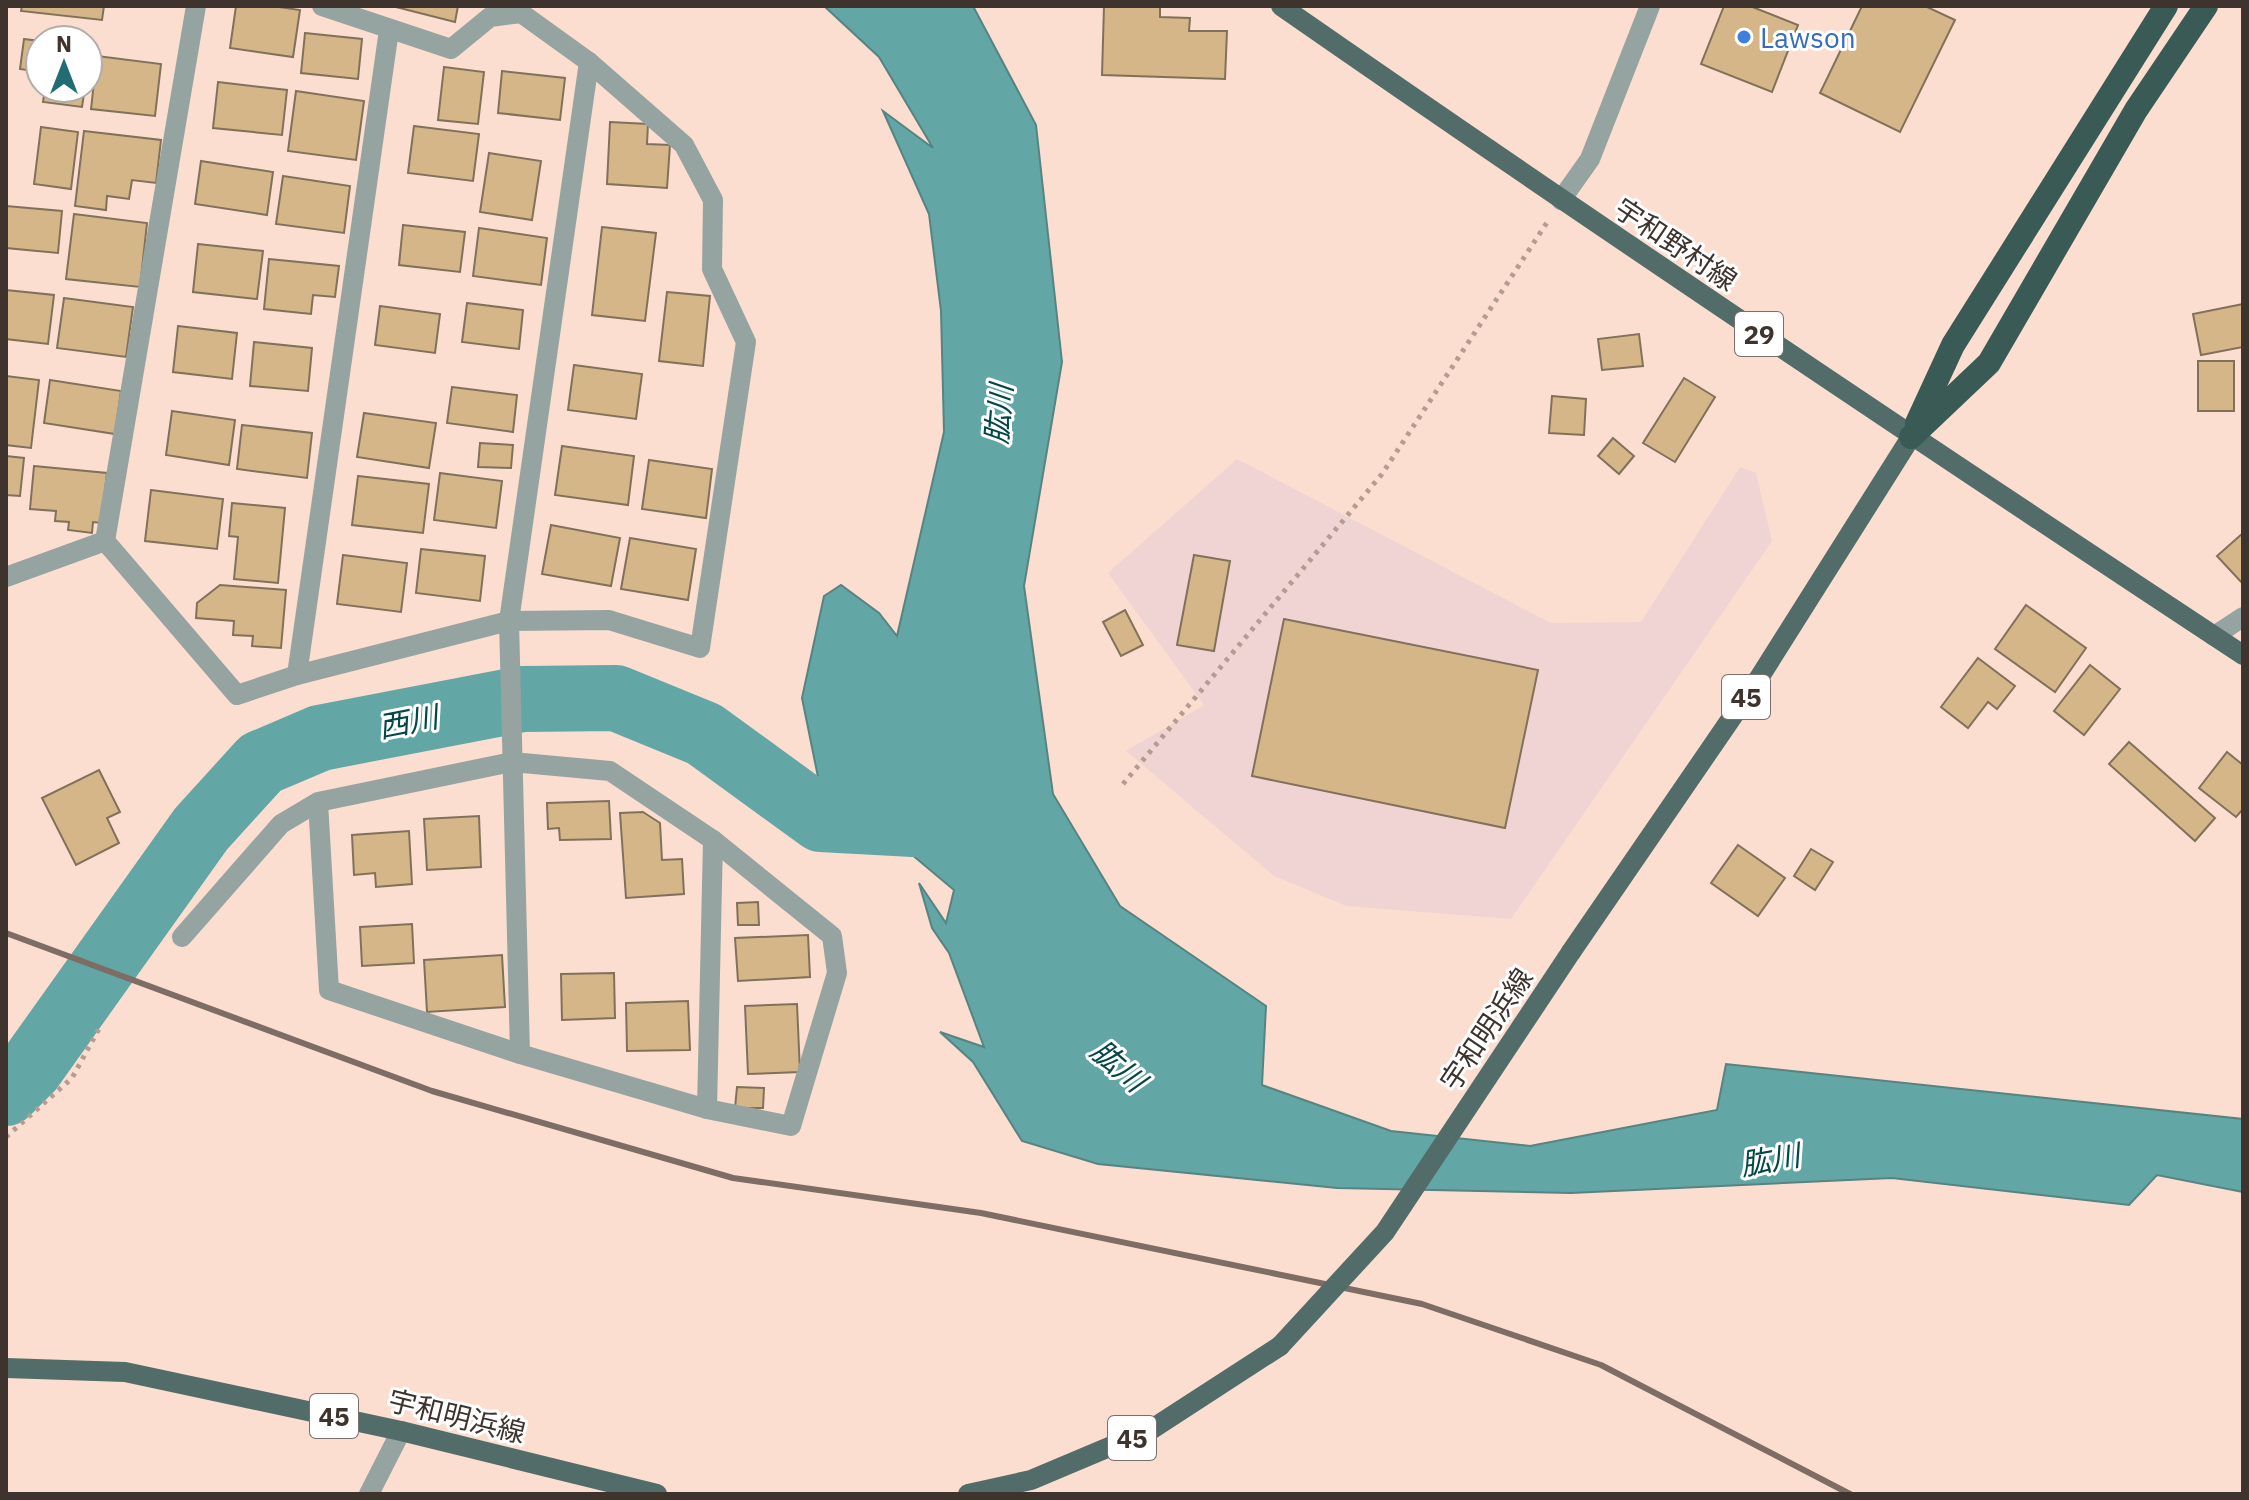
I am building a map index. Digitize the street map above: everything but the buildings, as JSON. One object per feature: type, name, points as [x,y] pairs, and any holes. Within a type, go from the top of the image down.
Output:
[{"type":"highway","points":[[1911,437],[1953,345],[2166,6]]},
{"type":"highway","points":[[1911,437],[1989,363],[2136,110],[2200,16]]},
{"type":"main road","name":"宇和野村線","points":[[1281,6],[1911,437],[2243,655]]},
{"type":"main road","name":"宇和明浜線","points":[[968,1494],[1031,1480],[1152,1429],[1280,1346],[1385,1232],[1571,952],[1759,678],[1911,437]]},
{"type":"main road","name":"宇和明浜線","points":[[6,1368],[125,1372],[401,1431],[657,1494]]},
{"type":"street","points":[[105,541],[196,6]]},
{"type":"street","points":[[105,541],[237,695],[297,675],[509,621],[609,620],[700,648],[746,342],[712,269],[713,200],[684,145],[589,62],[521,13],[490,17],[451,49],[322,6]]},
{"type":"street","points":[[1561,200],[1590,159],[1650,6]]},
{"type":"street","points":[[297,675],[389,30]]},
{"type":"street","points":[[520,1054],[509,621],[589,62]]},
{"type":"street","points":[[6,577],[105,541]]},
{"type":"street","points":[[2214,636],[2243,617]]},
{"type":"street","points":[[182,937],[281,824],[318,802],[512,762],[610,771],[713,840],[832,936],[837,973],[791,1126],[707,1109],[520,1054],[329,990],[318,802]]},
{"type":"street","points":[[707,1109],[713,840]]},
{"type":"street","points":[[369,1494],[401,1431]]},
{"type":"path","points":[[1123,784],[1382,474],[1561,200]]},
{"type":"path","points":[[6,1137],[72,1078],[101,1025]]},
{"type":"shaded area","points":[[1237,459],[1551,623],[1641,622],[1740,467],[1756,473],[1772,541],[1511,919],[1346,906],[1274,876],[1126,751],[1204,705],[1108,573]]},
{"type":"water","name":"肱川","points":[[824,6],[973,6],[1036,125],[1062,362],[1024,586],[1053,794],[1120,906],[1266,1006],[1262,1085],[1391,1131],[1530,1146],[1717,1110],[1726,1064],[2243,1119],[2243,1192],[2157,1175],[2129,1205],[1892,1178],[1571,1193],[1337,1188],[1098,1164],[1022,1141],[973,1062],[940,1032],[984,1047],[949,953],[932,928],[919,883],[946,923],[954,890],[892,838],[848,832],[818,777],[802,698],[824,596],[841,585],[879,613],[897,636],[944,432],[941,311],[929,214],[883,111],[933,148],[879,57]]},
{"type":"waterway","name":"西川","points":[[6,1093],[30,1069],[201,829],[261,763],[320,738],[522,699],[616,698],[704,734],[821,819],[932,825]]},
{"type":"railway","points":[[6,933],[432,1091],[733,1178],[981,1213],[1422,1304],[1601,1365],[1850,1494]]},
{"type":"place","name":"Lawson","points":[[1744,37]]}]
